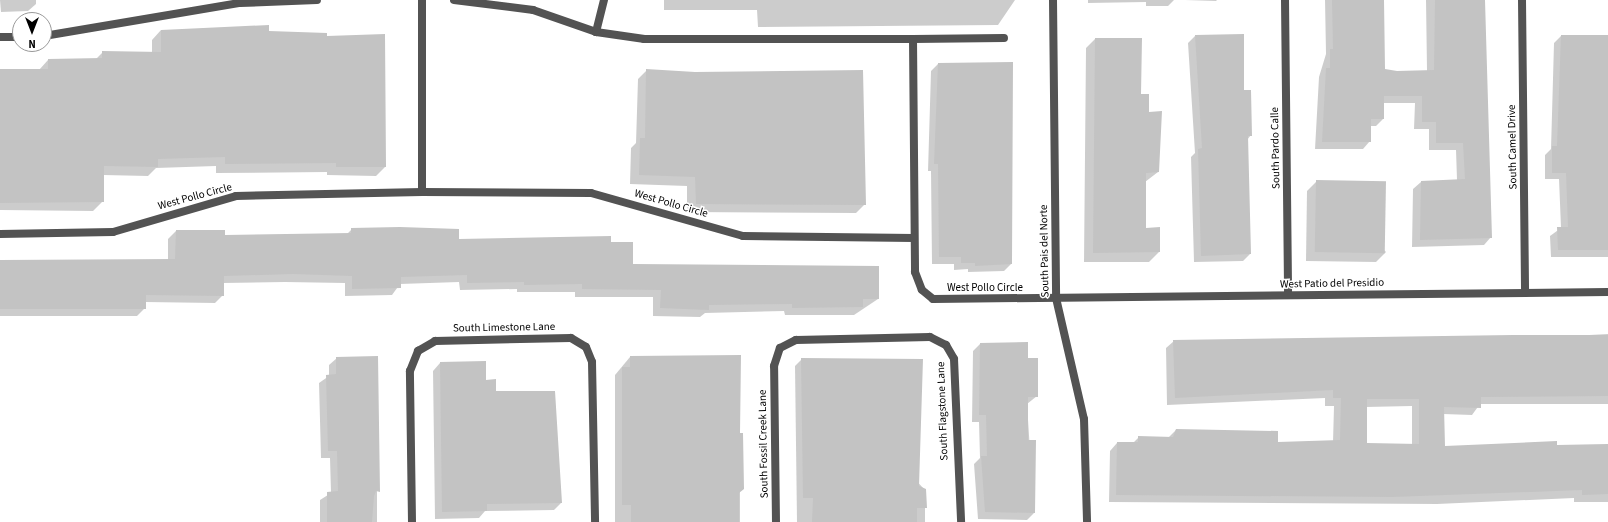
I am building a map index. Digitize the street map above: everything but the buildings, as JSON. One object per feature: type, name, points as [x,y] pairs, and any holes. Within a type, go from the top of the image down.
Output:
[{"type":"street","points":[[52,35],[240,3],[317,0]]},
{"type":"street","points":[[422,0],[422,192]]},
{"type":"street","points":[[454,0],[533,10],[596,32],[644,39],[1004,38]]},
{"type":"street","points":[[596,32],[604,0]]},
{"type":"street","name":"South Pais del Norte","points":[[1053,0],[1056,298],[1084,419],[1087,522]]},
{"type":"street","name":"South Pardo Calle","points":[[1285,0],[1288,295]]},
{"type":"street","name":"South Camel Drive","points":[[1522,0],[1525,293]]},
{"type":"street","points":[[0,38],[12,37]]},
{"type":"street","name":"West Pollo Circle","points":[[913,38],[914,238],[916,272],[922,290],[933,299],[1056,298]]},
{"type":"street","name":"West Pollo Circle","points":[[0,234],[113,232],[236,196],[422,192],[591,193],[743,236],[914,238]]},
{"type":"street","name":"West Patio del Presidio","points":[[1056,298],[1608,292]]},
{"type":"street","name":"South Flagstone Lane","points":[[774,366],[780,348],[796,340],[930,337],[946,345],[954,359],[961,522]]},
{"type":"street","name":"South Limestone Lane","points":[[412,522],[410,371],[418,351],[435,341],[571,338],[586,347],[592,362],[595,522]]},
{"type":"street","name":"South Fossil Creek Lane","points":[[774,366],[776,522]]}]
